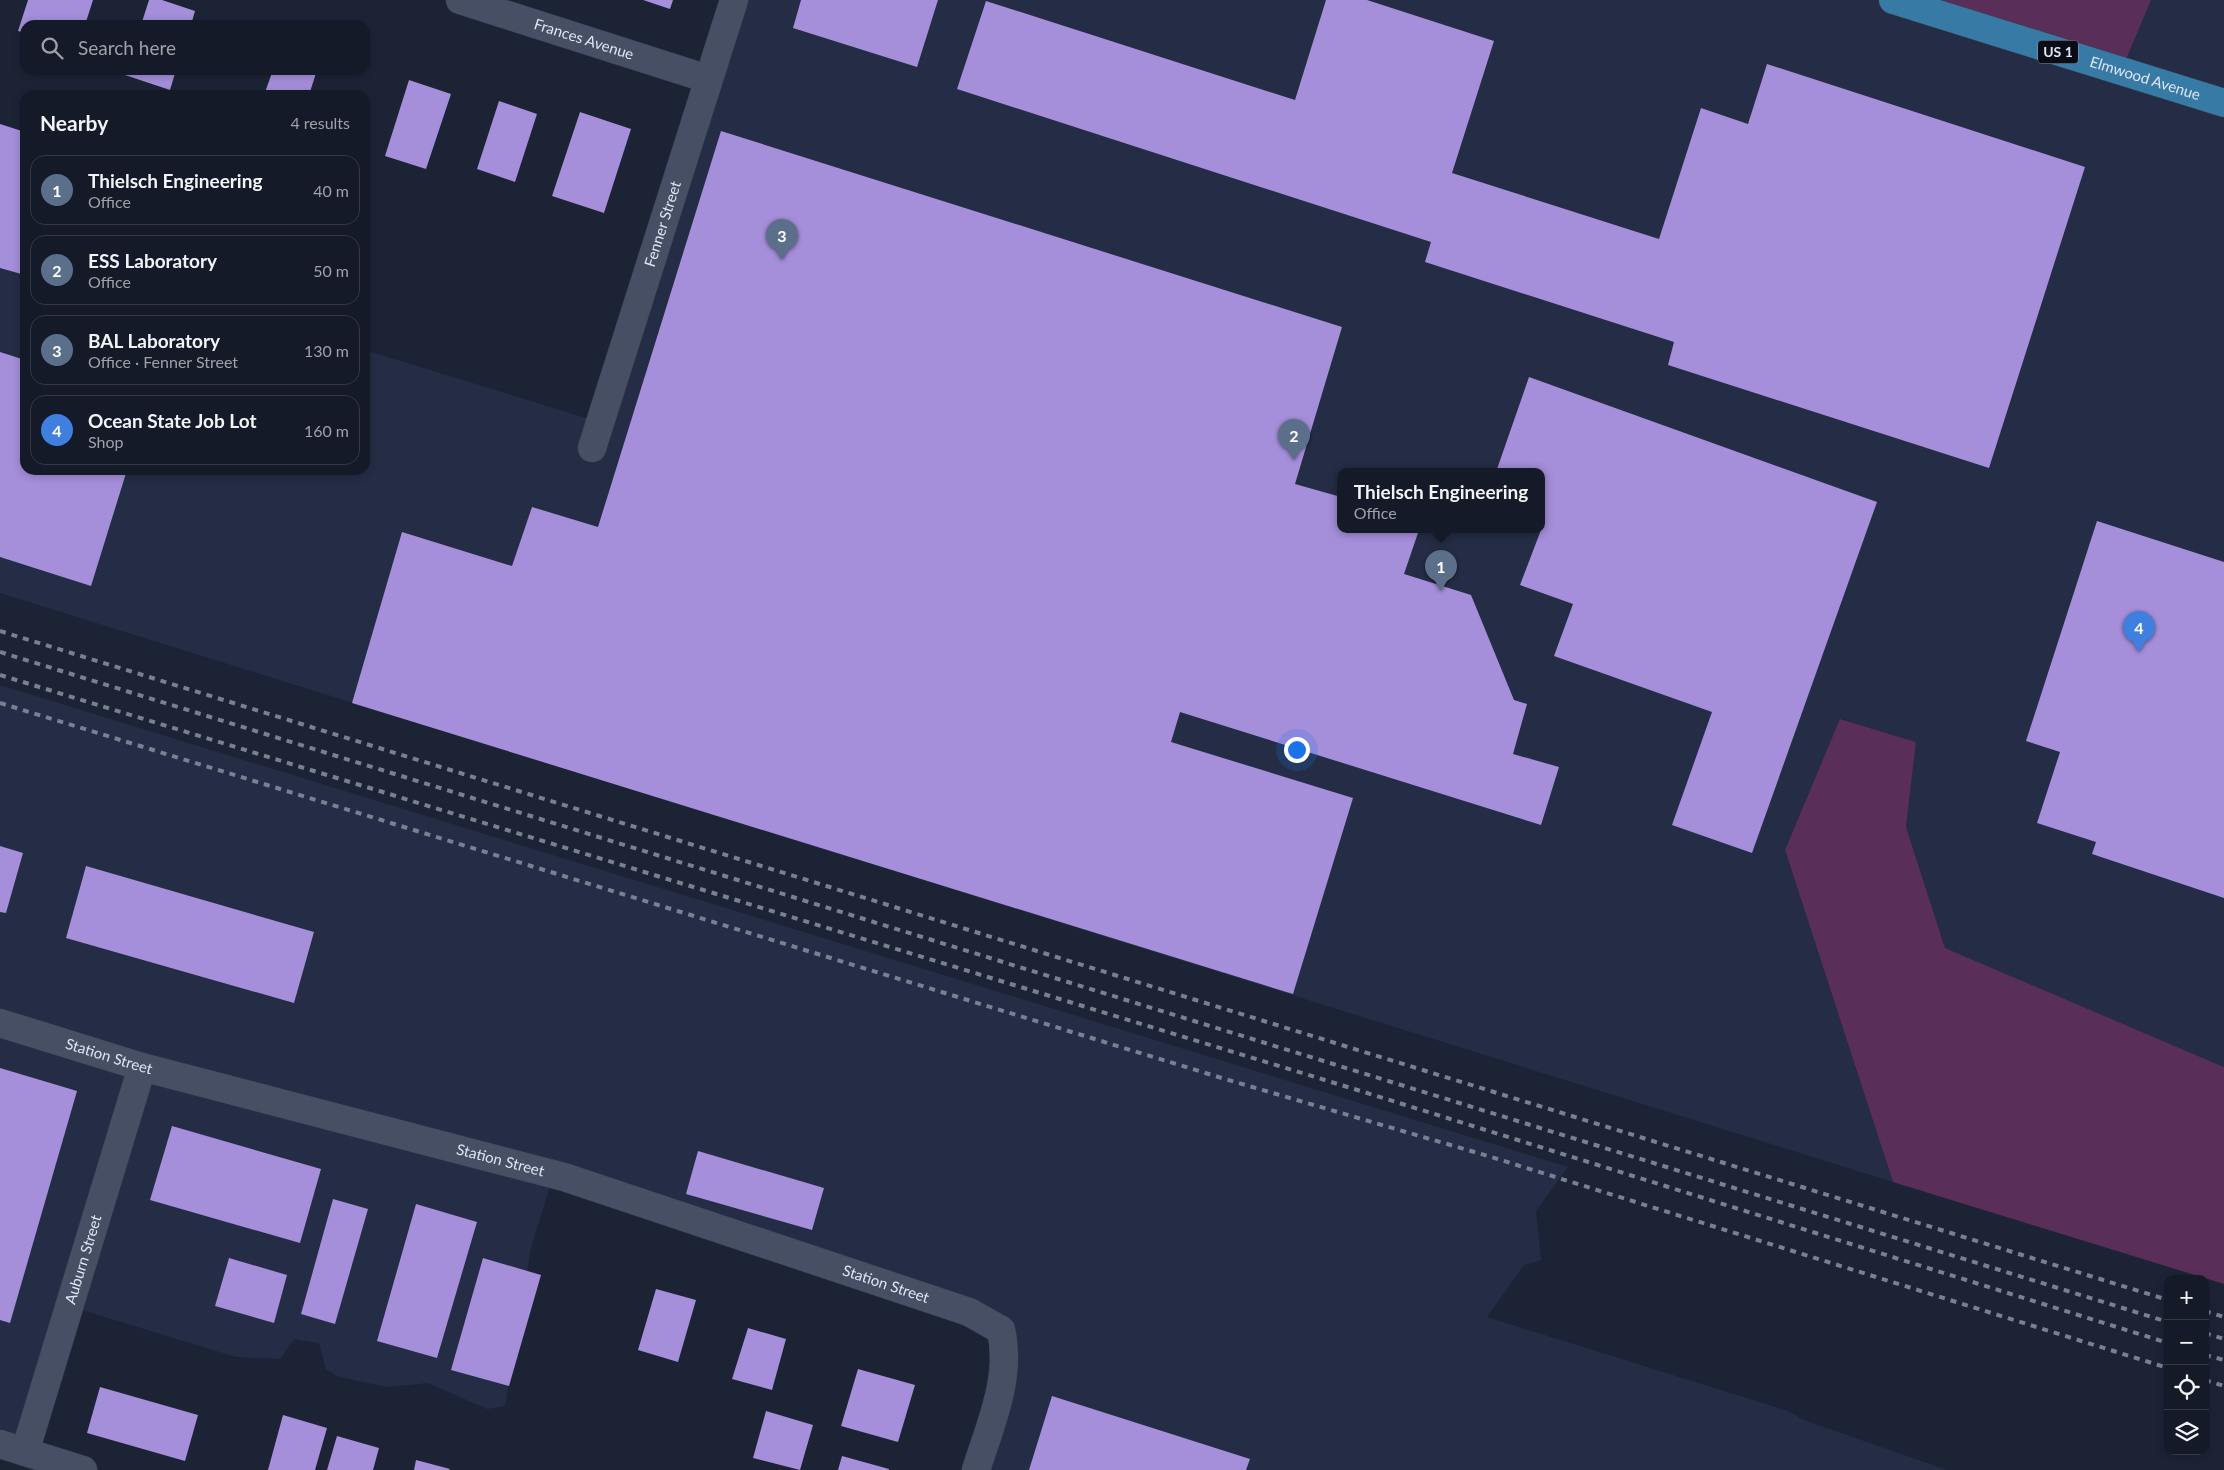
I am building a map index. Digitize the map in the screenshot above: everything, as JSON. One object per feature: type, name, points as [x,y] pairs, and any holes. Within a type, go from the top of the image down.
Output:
[{"type":"main road","name":"Elmwood Avenue","points":[[1893,0],[2224,103]]},
{"type":"street","name":"Frances Avenue","points":[[460,0],[708,79]]},
{"type":"street","name":"Fenner Street","points":[[592,448],[734,0]]},
{"type":"street","name":"Station Street","points":[[0,1023],[142,1067],[564,1177],[969,1312],[992,1323],[1001,1330],[1005,1348],[1001,1389],[976,1470]]},
{"type":"street","name":"Auburn Street","points":[[26,1452],[142,1067]]},
{"type":"street","points":[[0,1444],[83,1470]]},
{"type":"shaded area","points":[[740,0],[1898,0],[2122,69],[2151,0],[2224,0],[2224,1067],[1945,948],[1906,827],[1916,742],[1841,719],[1785,850],[1893,1182],[0,593],[0,239],[20,245],[20,475],[370,475],[370,352],[599,422]]},
{"type":"shaded area","points":[[1898,0],[2151,0],[2122,69]]},
{"type":"shaded area","points":[[0,685],[1568,1167],[1536,1211],[1541,1260],[1524,1265],[1487,1317],[1788,1411],[1804,1420],[1947,1470],[973,1470],[999,1386],[989,1323],[553,1176],[531,1248],[505,1406],[487,1409],[428,1383],[388,1387],[339,1377],[326,1369],[319,1343],[294,1339],[280,1359],[236,1357],[75,1308],[29,1428],[0,1445]]},
{"type":"shaded area","points":[[1840,719],[1916,742],[1906,827],[1945,948],[2224,1067],[2224,1284],[2209,1279],[2209,1275],[2195,1275],[1893,1182],[1785,850]]},
{"type":"building","points":[[28,0],[93,0],[87,20],[22,20]]},
{"type":"building","points":[[149,0],[162,0],[195,11],[192,20],[143,20]]},
{"type":"building","points":[[643,0],[673,0],[670,9]]},
{"type":"building","points":[[801,0],[938,0],[917,67],[793,28]]},
{"type":"building","points":[[1326,0],[1367,0],[1494,41],[1452,173],[1659,239],[1701,108],[1748,124],[1767,64],[2085,167],[1989,468],[1668,365],[1674,342],[1425,262],[1431,242],[957,89],[986,1],[1295,100]]},
{"type":"building","points":[[125,75],[174,75],[170,90]]},
{"type":"building","points":[[271,75],[315,75],[311,90],[266,90]]},
{"type":"building","points":[[409,80],[451,94],[426,169],[385,156]]},
{"type":"building","points":[[499,101],[537,114],[515,182],[477,169]]},
{"type":"building","points":[[580,112],[631,129],[604,213],[552,196]]},
{"type":"building","points":[[0,124],[20,130],[20,274],[0,268]]},
{"type":"building","points":[[721,131],[1342,327],[1295,484],[1337,496],[1337,533],[1418,533],[1404,574],[1471,595],[1514,700],[1527,704],[1513,754],[1559,767],[1541,825],[1180,712],[1171,742],[1353,798],[1293,994],[352,703],[402,532],[512,566],[532,507],[598,527]]},
{"type":"building","points":[[0,352],[20,358],[20,475],[125,475],[91,586],[0,557]]},
{"type":"building","points":[[1529,377],[1877,502],[1752,853],[1672,825],[1712,712],[1554,656],[1573,604],[1520,585],[1540,533],[1545,533],[1545,468],[1497,468]]},
{"type":"building","points":[[2097,521],[2224,562],[2224,898],[2092,854],[2096,842],[2037,823],[2060,752],[2026,741]]},
{"type":"building","points":[[0,846],[23,853],[6,913],[0,912]]},
{"type":"building","points":[[86,866],[314,932],[294,1003],[66,938]]},
{"type":"building","points":[[0,1068],[77,1091],[10,1323],[0,1320]]},
{"type":"building","points":[[172,1126],[321,1169],[300,1243],[150,1200]]},
{"type":"building","points":[[698,1151],[824,1188],[812,1230],[686,1194]]},
{"type":"building","points":[[333,1199],[368,1209],[335,1324],[301,1314]]},
{"type":"building","points":[[416,1204],[477,1222],[437,1358],[377,1341]]},
{"type":"building","points":[[229,1258],[287,1275],[274,1323],[215,1306]]},
{"type":"building","points":[[483,1258],[541,1275],[509,1386],[451,1370]]},
{"type":"building","points":[[656,1289],[696,1300],[678,1362],[638,1350]]},
{"type":"building","points":[[748,1328],[786,1339],[772,1390],[732,1379]]},
{"type":"building","points":[[858,1369],[915,1385],[898,1442],[841,1426]]},
{"type":"building","points":[[100,1387],[198,1415],[185,1461],[87,1433]]},
{"type":"building","points":[[1052,1396],[1250,1459],[1246,1470],[1029,1470]]},
{"type":"building","points":[[766,1411],[813,1425],[800,1470],[753,1458]]},
{"type":"building","points":[[283,1415],[327,1428],[315,1470],[268,1470]]},
{"type":"building","points":[[337,1436],[379,1448],[373,1470],[327,1470]]},
{"type":"building","points":[[842,1456],[889,1469],[889,1470],[838,1470]]},
{"type":"building","points":[[416,1460],[450,1469],[414,1470]]},
{"type":"railway","points":[[0,631],[2164,1299]]},
{"type":"railway","points":[[0,652],[2164,1321]]},
{"type":"railway","points":[[0,675],[1364,1092],[2164,1342]]},
{"type":"railway","points":[[0,703],[1225,1079],[1488,1156],[2164,1367]]},
{"type":"railway","points":[[2209,1312],[2224,1317]]},
{"type":"railway","points":[[2209,1334],[2224,1339]]},
{"type":"railway","points":[[2209,1356],[2224,1360]]},
{"type":"railway","points":[[2209,1381],[2224,1386]]},
{"type":"place","name":"BAL Laboratory","points":[[782,260]]},
{"type":"place","name":"ESS Laboratory","points":[[1294,460]]},
{"type":"place","name":"Thielsch Engineering","points":[[1441,591]]},
{"type":"place","name":"Ocean State Job Lot","points":[[2139,652]]}]
